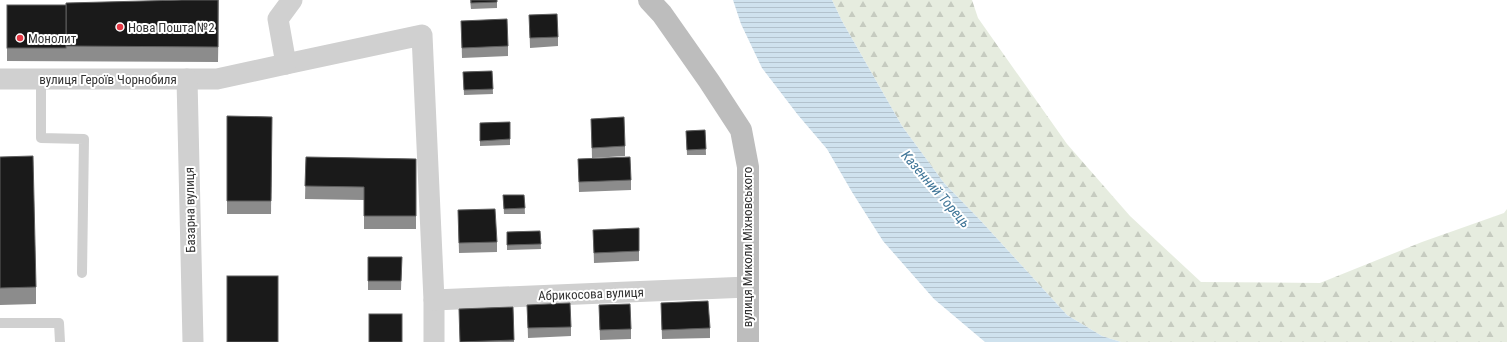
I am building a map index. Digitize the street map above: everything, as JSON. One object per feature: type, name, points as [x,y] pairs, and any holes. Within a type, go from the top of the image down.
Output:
[{"type":"street","points":[[286,64],[278,19],[292,0]]},
{"type":"street","name":"вулиця Миколи Міхновського","points":[[649,0],[662,14],[709,81],[740,130]]},
{"type":"street","name":"вулиця Миколи Міхновського","points":[[671,0],[740,130],[748,167],[748,342]]},
{"type":"street","name":"вулиця Героїв Чорнобиля","points":[[0,79],[217,78],[422,35],[434,300]]},
{"type":"street","name":"Базарна вулиця","points":[[187,79],[193,342]]},
{"type":"street","name":"Абрикосова вулиця","points":[[434,300],[748,287]]},
{"type":"street","points":[[434,300],[434,342]]},
{"type":"lane","points":[[41,79],[41,138],[84,139],[82,273]]},
{"type":"lane","points":[[0,324],[60,323],[60,342]]},
{"type":"green space","points":[[832,0],[972,0],[978,18],[1067,144],[1130,216],[1201,282],[1320,283],[1422,242],[1504,213],[1507,209],[1507,342],[1121,342],[1102,336],[1067,315],[944,183],[902,126],[842,21]]},
{"type":"water","name":"Казенний Торець","points":[[733,0],[832,0],[842,21],[902,126],[944,183],[1067,315],[1102,336],[1121,342],[985,342],[934,299],[883,241],[827,149],[798,115],[762,68],[741,24]]},
{"type":"building","points":[[218,0],[218,47],[66,46],[66,3]]},
{"type":"building","points":[[471,0],[497,0],[497,2],[471,3]]},
{"type":"building","points":[[7,5],[66,5],[66,48],[7,48]]},
{"type":"building","points":[[557,14],[558,37],[530,38],[529,15]]},
{"type":"building","points":[[507,19],[508,46],[462,48],[461,21]]},
{"type":"building","points":[[492,71],[493,89],[464,90],[463,72]]},
{"type":"building","points":[[227,116],[272,117],[271,201],[227,201]]},
{"type":"building","points":[[624,117],[625,146],[592,148],[591,119]]},
{"type":"building","points":[[510,122],[510,139],[480,141],[480,123]]},
{"type":"building","points":[[705,130],[706,149],[687,150],[686,131]]},
{"type":"building","points":[[33,156],[36,287],[0,288],[0,157]]},
{"type":"building","points":[[306,157],[416,159],[416,216],[364,216],[364,187],[305,186]]},
{"type":"building","points":[[630,157],[631,180],[579,182],[578,159]]},
{"type":"building","points":[[503,195],[524,195],[525,208],[504,209]]},
{"type":"building","points":[[495,209],[497,242],[459,243],[458,210]]},
{"type":"building","points":[[639,228],[639,251],[594,253],[593,230]]},
{"type":"building","points":[[540,231],[541,244],[507,245],[507,232]]},
{"type":"building","points":[[368,257],[402,257],[401,281],[368,281]]},
{"type":"building","points":[[227,276],[278,276],[278,342],[227,342]]},
{"type":"building","points":[[708,301],[710,328],[662,330],[661,303]]},
{"type":"building","points":[[570,303],[571,327],[528,328],[527,305]]},
{"type":"building","points":[[630,304],[631,329],[600,330],[599,305]]},
{"type":"building","points":[[513,307],[514,340],[460,342],[459,309]]},
{"type":"building","points":[[369,314],[402,314],[402,342],[369,342]]},
{"type":"place","name":"Нова Пошта №2","points":[[120,27]]},
{"type":"place","name":"Монолит","points":[[20,38]]}]
